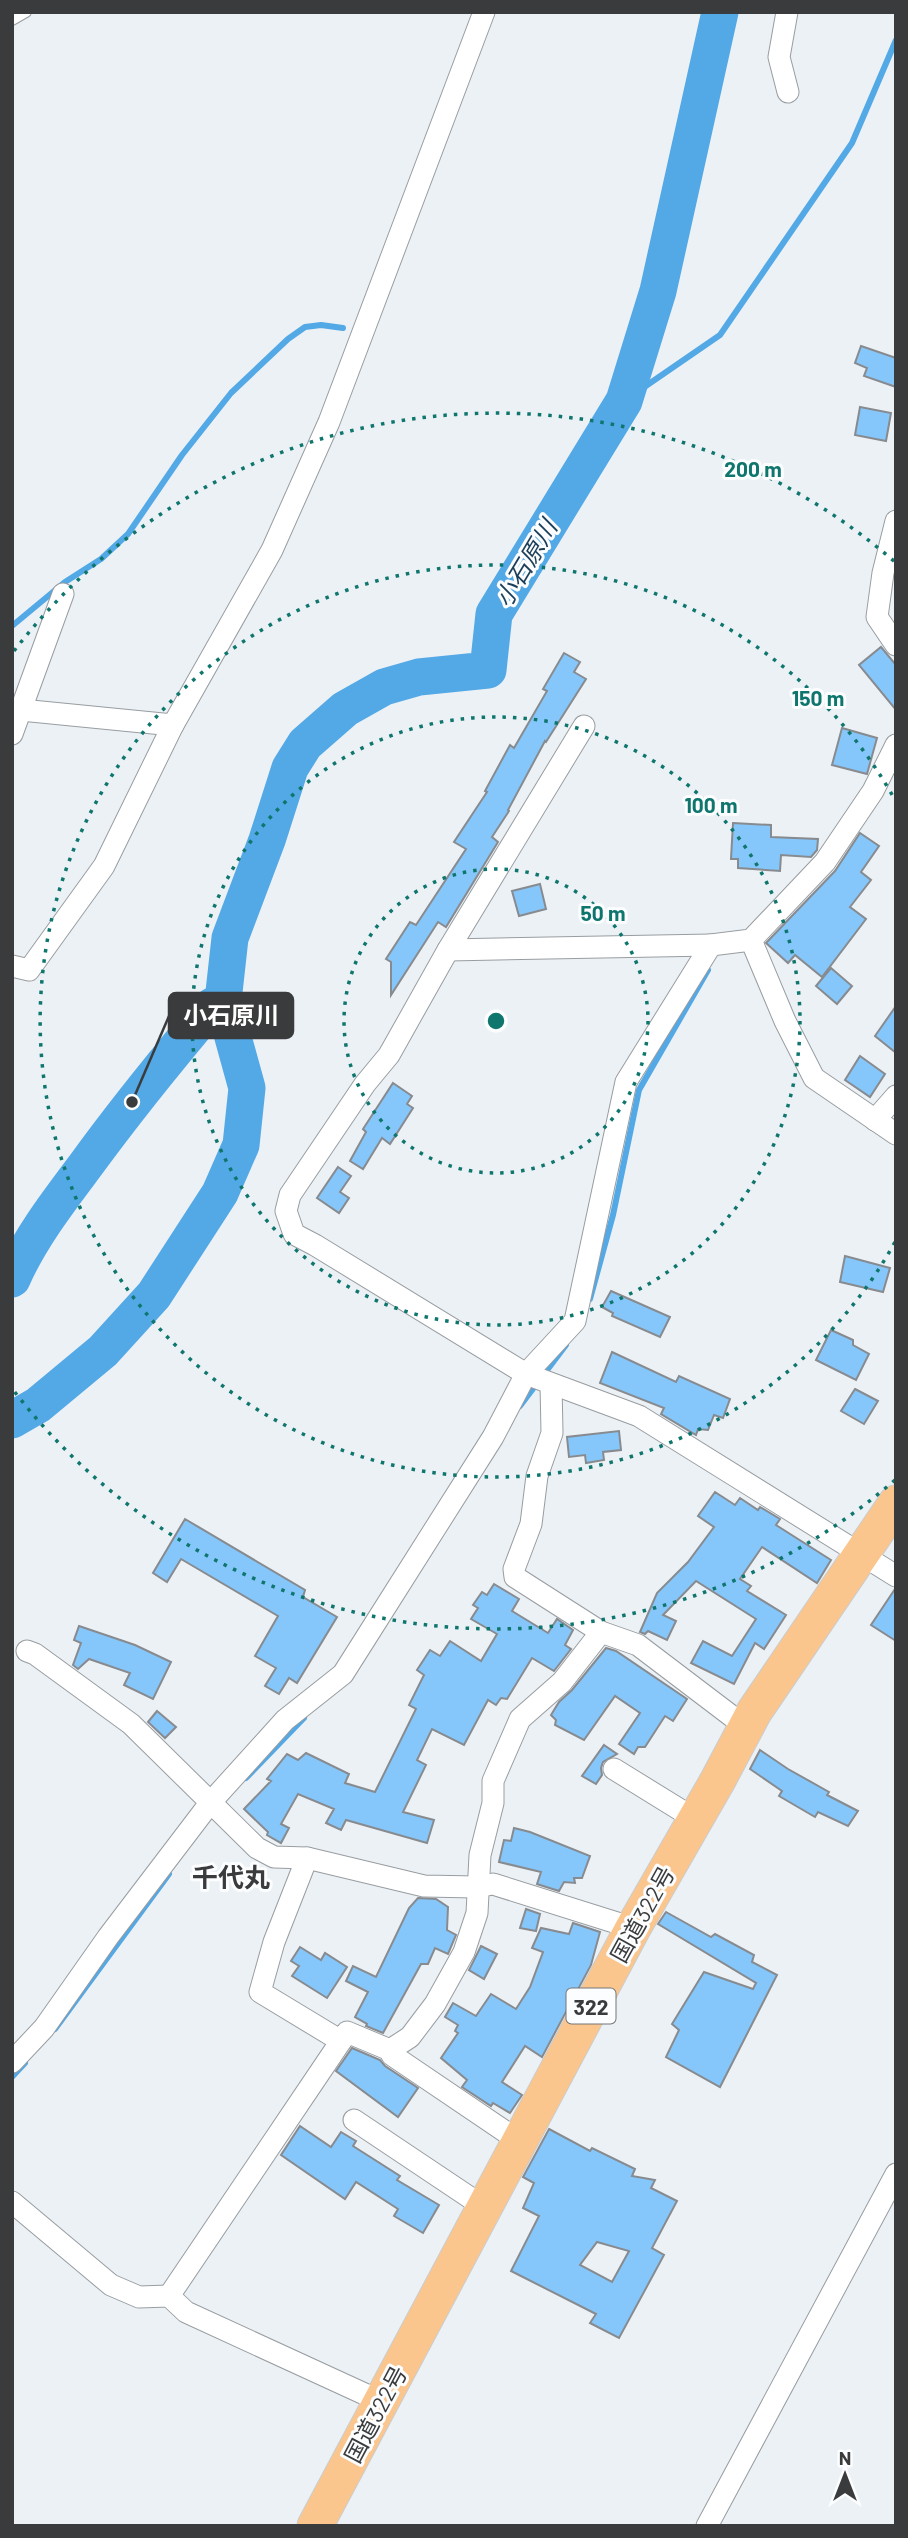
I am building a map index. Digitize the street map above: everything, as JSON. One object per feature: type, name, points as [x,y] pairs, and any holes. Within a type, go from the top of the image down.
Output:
[{"type":"highway","name":"国道322号","points":[[315,2526],[633,1928],[754,1712],[896,1503]]},
{"type":"street","points":[[12,966],[29,970],[104,866],[173,726],[272,550],[329,422],[484,12]]},
{"type":"street","points":[[787,12],[779,57],[788,92]]},
{"type":"street","points":[[896,521],[883,573],[877,617],[896,645]]},
{"type":"street","points":[[12,734],[62,594]]},
{"type":"street","points":[[21,710],[173,726]]},
{"type":"street","points":[[584,726],[448,950],[389,1055],[365,1084],[290,1195],[286,1211],[294,1234],[539,1379],[639,1416],[896,1576]]},
{"type":"street","points":[[448,950],[753,945],[825,862],[873,791],[896,745]]},
{"type":"street","points":[[753,945],[785,1021],[814,1078],[896,1134]]},
{"type":"street","points":[[12,2062],[44,2028],[108,1937],[285,1720],[342,1674],[493,1437],[539,1379],[575,1321],[626,1082],[711,946]]},
{"type":"street","points":[[875,1120],[896,1096]]},
{"type":"street","points":[[539,1379],[552,1433],[537,1476],[531,1524],[514,1569],[515,1577],[601,1632],[638,1645],[746,1727]]},
{"type":"street","points":[[390,2050],[410,2037],[427,2015],[464,1952],[477,1913],[480,1856],[493,1802],[493,1781],[520,1719],[562,1682],[601,1632]]},
{"type":"street","points":[[27,1651],[35,1654],[131,1724],[257,1848],[274,1857],[307,1858],[425,1886],[477,1887],[494,1884],[633,1928]]},
{"type":"street","points":[[614,1769],[695,1819]]},
{"type":"street","points":[[307,1858],[274,1942],[260,1992],[341,2041]]},
{"type":"street","points":[[169,2296],[347,2032],[390,2050],[392,2055],[519,2141]]},
{"type":"street","points":[[354,2120],[484,2207]]},
{"type":"street","points":[[707,2526],[896,2174]]},
{"type":"street","points":[[12,2202],[111,2285],[139,2297],[169,2296],[186,2312],[382,2402]]},
{"type":"lane","points":[[12,20],[26,12]]},
{"type":"building","points":[[861,346],[896,358],[896,387],[864,376],[867,368],[855,363]]},
{"type":"building","points":[[860,407],[891,413],[886,441],[855,435]]},
{"type":"building","points":[[881,647],[896,665],[896,710],[859,665]]},
{"type":"building","points":[[564,653],[580,662],[574,672],[586,679],[545,741],[509,811],[492,837],[498,842],[446,927],[438,922],[391,995],[391,962],[386,959],[410,922],[416,925],[466,849],[454,842],[487,792],[485,791],[510,745],[514,748],[547,691],[543,689]]},
{"type":"building","points":[[842,728],[877,738],[867,774],[832,765]]},
{"type":"building","points":[[733,823],[771,825],[771,837],[818,839],[817,850],[811,857],[781,855],[780,871],[738,868],[738,859],[731,859]]},
{"type":"building","points":[[860,833],[879,846],[861,872],[871,880],[850,907],[866,919],[822,977],[795,955],[788,963],[766,943],[835,871]]},
{"type":"building","points":[[540,884],[546,909],[519,916],[512,891]]},
{"type":"building","points":[[831,968],[852,986],[837,1004],[816,986]]},
{"type":"building","points":[[896,1006],[896,1053],[875,1036]]},
{"type":"building","points":[[860,1056],[885,1074],[870,1097],[845,1080]]},
{"type":"building","points":[[393,1083],[412,1096],[407,1104],[413,1108],[390,1144],[382,1138],[363,1169],[350,1161],[366,1132],[363,1129]]},
{"type":"building","points":[[338,1167],[351,1176],[340,1192],[349,1198],[339,1213],[317,1198]]},
{"type":"building","points":[[845,1256],[890,1268],[883,1292],[840,1282]]},
{"type":"building","points":[[611,1291],[670,1317],[660,1337],[612,1316],[613,1313],[602,1307]]},
{"type":"building","points":[[831,1330],[853,1340],[853,1345],[869,1354],[856,1380],[816,1360]]},
{"type":"building","points":[[612,1352],[676,1382],[679,1376],[730,1399],[723,1418],[714,1415],[708,1430],[698,1429],[696,1435],[661,1414],[664,1408],[600,1383]]},
{"type":"building","points":[[855,1389],[878,1401],[864,1424],[841,1411]]},
{"type":"building","points":[[619,1431],[621,1450],[603,1452],[604,1460],[586,1463],[585,1455],[569,1457],[567,1437]]},
{"type":"building","points":[[715,1492],[735,1505],[740,1498],[758,1510],[760,1507],[780,1519],[776,1525],[831,1560],[817,1583],[762,1547],[740,1579],[751,1586],[747,1591],[786,1615],[764,1649],[755,1643],[734,1684],[691,1663],[703,1641],[732,1656],[756,1619],[696,1581],[663,1615],[676,1621],[667,1640],[648,1631],[645,1634],[640,1632],[657,1593],[688,1562],[714,1527],[698,1516]]},
{"type":"building","points":[[185,1519],[305,1590],[303,1597],[337,1617],[297,1683],[289,1678],[279,1694],[265,1686],[276,1668],[255,1656],[278,1616],[181,1559],[167,1582],[153,1573]]},
{"type":"building","points":[[494,1584],[519,1599],[512,1611],[548,1633],[557,1619],[573,1630],[565,1645],[571,1649],[554,1671],[532,1658],[507,1699],[501,1698],[496,1705],[488,1700],[464,1745],[432,1729],[417,1760],[426,1765],[403,1812],[434,1820],[427,1843],[346,1820],[341,1830],[326,1823],[334,1809],[298,1794],[281,1824],[289,1828],[281,1843],[267,1835],[268,1832],[244,1809],[271,1781],[267,1779],[287,1754],[298,1760],[306,1753],[349,1774],[345,1783],[375,1792],[416,1709],[409,1705],[424,1675],[417,1670],[430,1650],[440,1656],[450,1641],[481,1661],[497,1634],[471,1619],[478,1608],[473,1605],[482,1592],[487,1595]]},
{"type":"building","points":[[896,1589],[896,1641],[871,1625]]},
{"type":"building","points":[[79,1626],[135,1645],[171,1662],[153,1699],[124,1685],[130,1673],[89,1659],[78,1669],[73,1665],[81,1643],[74,1640]]},
{"type":"building","points":[[606,1648],[616,1651],[687,1699],[673,1721],[665,1716],[645,1747],[638,1747],[634,1754],[619,1744],[640,1713],[615,1696],[584,1740],[555,1725],[556,1720],[551,1715]]},
{"type":"building","points":[[157,1711],[176,1727],[165,1738],[148,1722]]},
{"type":"building","points":[[604,1745],[617,1754],[603,1762],[602,1775],[596,1784],[582,1776]]},
{"type":"building","points":[[760,1750],[829,1792],[827,1795],[858,1811],[848,1826],[818,1812],[815,1817],[779,1796],[782,1791],[750,1769]]},
{"type":"building","points":[[514,1828],[590,1856],[582,1878],[574,1878],[575,1883],[564,1882],[559,1891],[537,1884],[541,1872],[499,1862],[504,1840],[511,1841]]},
{"type":"building","points":[[418,1898],[436,1899],[448,1907],[447,1930],[456,1935],[448,1954],[435,1948],[428,1964],[421,1964],[383,2033],[366,2026],[367,2024],[355,2017],[368,1992],[346,1981],[353,1966],[376,1977],[409,1908]]},
{"type":"building","points":[[526,1909],[540,1914],[536,1931],[520,1928]]},
{"type":"building","points":[[666,1912],[711,1937],[715,1934],[754,1955],[752,1962],[777,1975],[720,2087],[666,2057],[679,2030],[672,2024],[704,1972],[753,1989],[756,1983],[658,1924]]},
{"type":"building","points":[[573,1923],[600,1932],[591,1965],[542,2057],[525,2046],[502,2082],[522,2095],[510,2113],[493,2103],[491,2106],[462,2087],[467,2080],[441,2058],[458,2033],[455,2031],[458,2025],[445,2017],[453,2003],[476,2016],[491,1994],[516,2009],[530,1987],[543,1952],[532,1948],[541,1928],[569,1934]]},
{"type":"building","points":[[481,1946],[497,1954],[484,1979],[469,1970]]},
{"type":"building","points":[[300,1947],[321,1960],[325,1953],[347,1967],[327,1998],[292,1976],[299,1966],[291,1961]]},
{"type":"building","points":[[352,2048],[380,2060],[418,2088],[398,2117],[336,2071]]},
{"type":"building","points":[[300,2126],[331,2147],[341,2132],[356,2141],[353,2146],[400,2176],[397,2180],[439,2205],[423,2233],[394,2216],[398,2209],[356,2182],[345,2199],[281,2155]]},
{"type":"building","points":[[549,2129],[590,2151],[592,2148],[635,2169],[632,2176],[655,2180],[651,2188],[677,2201],[652,2248],[664,2255],[619,2338],[590,2323],[596,2314],[511,2271],[539,2216],[523,2208],[534,2183],[523,2177]],"holes":[[[597,2242],[629,2251],[612,2282],[580,2265]]]},
{"type":"waterway","name":"小石原川","points":[[12,1420],[38,1405],[103,1351],[154,1295],[220,1193],[241,1145],[247,1088],[223,1001],[230,938],[267,840],[290,768],[305,744],[345,709],[384,687],[419,677],[488,670],[494,614],[624,401],[658,291],[720,12]]},
{"type":"waterway","points":[[624,401],[720,335],[852,143],[896,40]]},
{"type":"waterway","points":[[12,626],[65,582],[101,559],[128,534],[182,455],[231,393],[288,339],[305,327],[321,325],[343,328]]},
{"type":"waterway","points":[[590,1299],[613,1215],[639,1090],[708,970]]},
{"type":"waterway","name":"小石原川","points":[[12,1279],[45,1221],[116,1125],[212,1006],[223,1001]]},
{"type":"waterway","points":[[520,1406],[566,1345]]},
{"type":"waterway","points":[[246,1778],[304,1718]]},
{"type":"waterway","points":[[55,2029],[169,1874]]},
{"type":"waterway","points":[[12,2077],[25,2063]]},
{"type":"place","name":"小石原川","points":[[132,1102]]},
{"type":"district","name":"千代丸","points":[[231,1876]]}]
